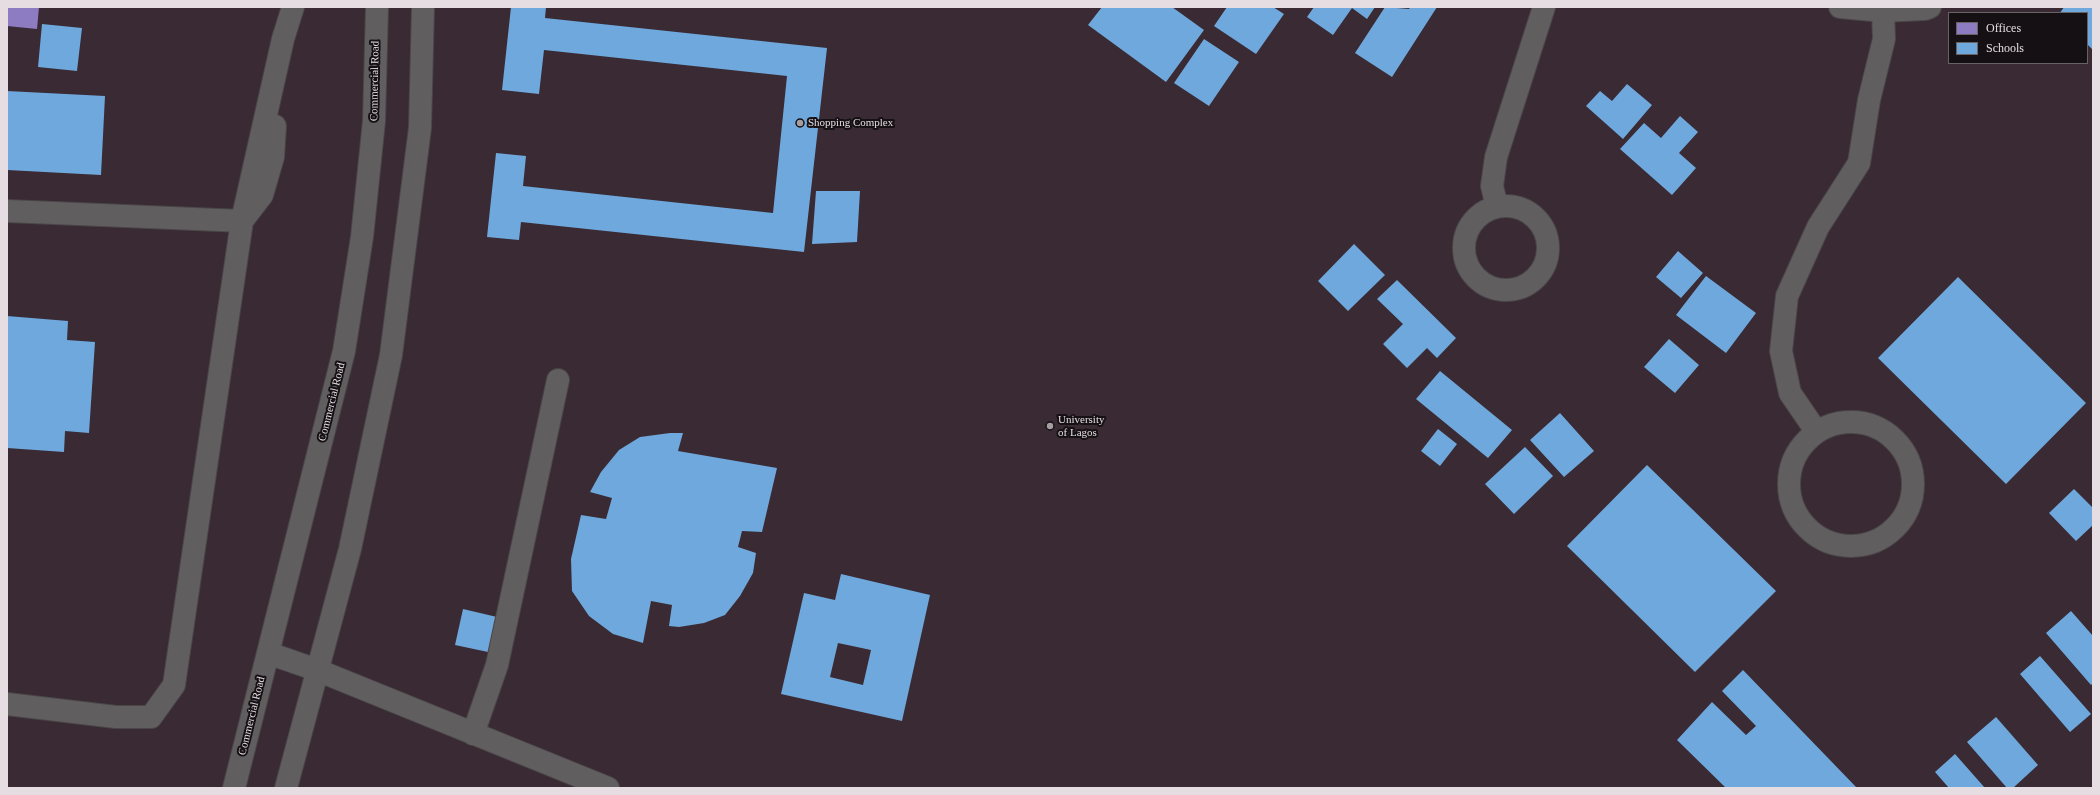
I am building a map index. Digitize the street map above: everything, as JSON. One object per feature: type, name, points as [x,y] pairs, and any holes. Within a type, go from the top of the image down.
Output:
[{"type":"street","points":[[242,221],[262,195],[272,157],[284,7]]},
{"type":"street","points":[[7,704],[116,717],[151,717],[174,685],[242,221],[283,38],[293,7]]},
{"type":"street","name":"Commercial Road","points":[[234,788],[344,351],[362,237],[374,121],[376,7]]},
{"type":"street","points":[[286,788],[350,549],[391,355],[420,128],[423,7]]},
{"type":"street","points":[[1497,207],[1492,186],[1496,157],[1544,7]]},
{"type":"street","points":[[1840,7],[1883,11],[1925,9],[1930,7]]},
{"type":"street","points":[[1816,431],[1790,393],[1781,351],[1787,296],[1818,227],[1859,163],[1869,100],[1884,38],[1883,11]]},
{"type":"street","points":[[7,211],[242,221]]},
{"type":"street","points":[[473,734],[497,665],[558,380]]},
{"type":"street","points":[[1857,421],[1876,426],[1893,437],[1906,453],[1913,472],[1913,492],[1908,511],[1896,528],[1879,540],[1860,546],[1838,545],[1819,538],[1802,524],[1792,506],[1788,485],[1791,464],[1801,445],[1816,431],[1836,423],[1857,421]]},
{"type":"street","points":[[268,653],[317,670],[608,788]]},
{"type":"shaded area","name":"University of Lagos","points":[[7,7],[2093,7],[2093,788],[7,788]]},
{"type":"building: Offices","points":[[7,7],[39,7],[37,29],[7,26]]},
{"type":"building: Schools","name":"Shopping Complex","points":[[511,7],[546,7],[545,18],[827,48],[804,252],[521,222],[519,240],[487,237],[496,153],[526,156],[523,186],[773,213],[787,76],[544,50],[539,94],[502,90]]},
{"type":"building: Schools","points":[[1102,7],[1172,7],[1204,30],[1166,82],[1088,25]]},
{"type":"building: Schools","points":[[1227,7],[1273,7],[1284,14],[1256,54],[1214,26]]},
{"type":"building: Schools","points":[[1314,7],[1375,7],[1367,19],[1352,8],[1333,35],[1307,17]]},
{"type":"building: Schools","points":[[1385,7],[1409,9],[1410,7],[1437,7],[1392,77],[1355,53]]},
{"type":"building: Schools","points":[[2064,7],[2093,7],[2093,50],[2088,45],[2088,12],[2061,12]]},
{"type":"building: Schools","points":[[42,24],[82,28],[77,71],[38,67]]},
{"type":"building: Schools","points":[[1204,39],[1239,62],[1209,106],[1174,83]]},
{"type":"building: Schools","points":[[1627,84],[1652,105],[1623,139],[1586,106],[1600,91],[1612,101]]},
{"type":"building: Schools","points":[[7,91],[105,96],[101,175],[7,170]]},
{"type":"building: Schools","points":[[1680,116],[1698,132],[1679,153],[1696,168],[1672,195],[1620,149],[1644,123],[1661,138]]},
{"type":"building: Schools","points":[[816,191],[860,191],[857,242],[812,244]]},
{"type":"building: Schools","points":[[1354,244],[1385,275],[1348,311],[1318,281]]},
{"type":"building: Schools","points":[[1678,251],[1703,273],[1681,298],[1656,277]]},
{"type":"building: Schools","points":[[1706,276],[1756,313],[1726,353],[1676,315]]},
{"type":"building: Schools","points":[[1958,277],[2086,403],[2006,484],[1878,358]]},
{"type":"building: Schools","points":[[1397,280],[1456,338],[1437,358],[1427,348],[1407,368],[1383,344],[1403,324],[1377,299]]},
{"type":"building: Schools","points":[[7,316],[68,321],[67,340],[95,342],[89,433],[65,431],[64,452],[7,448]]},
{"type":"building: Schools","points":[[1669,339],[1699,365],[1675,393],[1644,367]]},
{"type":"building: Schools","points":[[1440,371],[1512,430],[1488,458],[1416,399]]},
{"type":"building: Schools","points":[[1560,413],[1594,451],[1564,477],[1530,440]]},
{"type":"building: Schools","points":[[1438,429],[1457,444],[1440,466],[1421,451]]},
{"type":"building: Schools","points":[[670,433],[683,433],[678,451],[777,468],[762,532],[742,531],[738,547],[756,553],[753,573],[740,596],[725,615],[704,623],[679,627],[669,626],[672,605],[651,601],[643,643],[613,634],[589,616],[572,591],[571,559],[581,515],[606,519],[612,498],[590,492],[601,472],[619,450],[640,437]]},
{"type":"building: Schools","points":[[1525,447],[1553,476],[1514,514],[1485,484]]},
{"type":"building: Schools","points":[[1647,465],[1776,591],[1695,672],[1567,546]]},
{"type":"building: Schools","points":[[2074,489],[2093,508],[2093,525],[2076,541],[2049,513]]},
{"type":"building: Schools","points":[[841,574],[930,595],[902,721],[781,694],[804,593],[835,600]],"holes":[[[838,643],[871,650],[863,685],[830,677]]]},
{"type":"building: Schools","points":[[463,609],[497,617],[488,652],[455,645]]},
{"type":"building: Schools","points":[[2071,611],[2093,636],[2093,683],[2091,685],[2046,633]]},
{"type":"building: Schools","points":[[2040,656],[2091,714],[2070,732],[2020,674]]},
{"type":"building: Schools","points":[[1743,670],[1857,788],[1726,788],[1677,740],[1712,702],[1746,735],[1756,726],[1722,691]]},
{"type":"building: Schools","points":[[1996,717],[2038,765],[2013,788],[2007,788],[1967,742]]},
{"type":"building: Schools","points":[[1955,754],[1985,788],[1949,788],[1935,772]]},
{"type":"place","name":"Shopping Complex","points":[[800,123]]},
{"type":"place","name":"University of Lagos","points":[[1050,426]]}]
